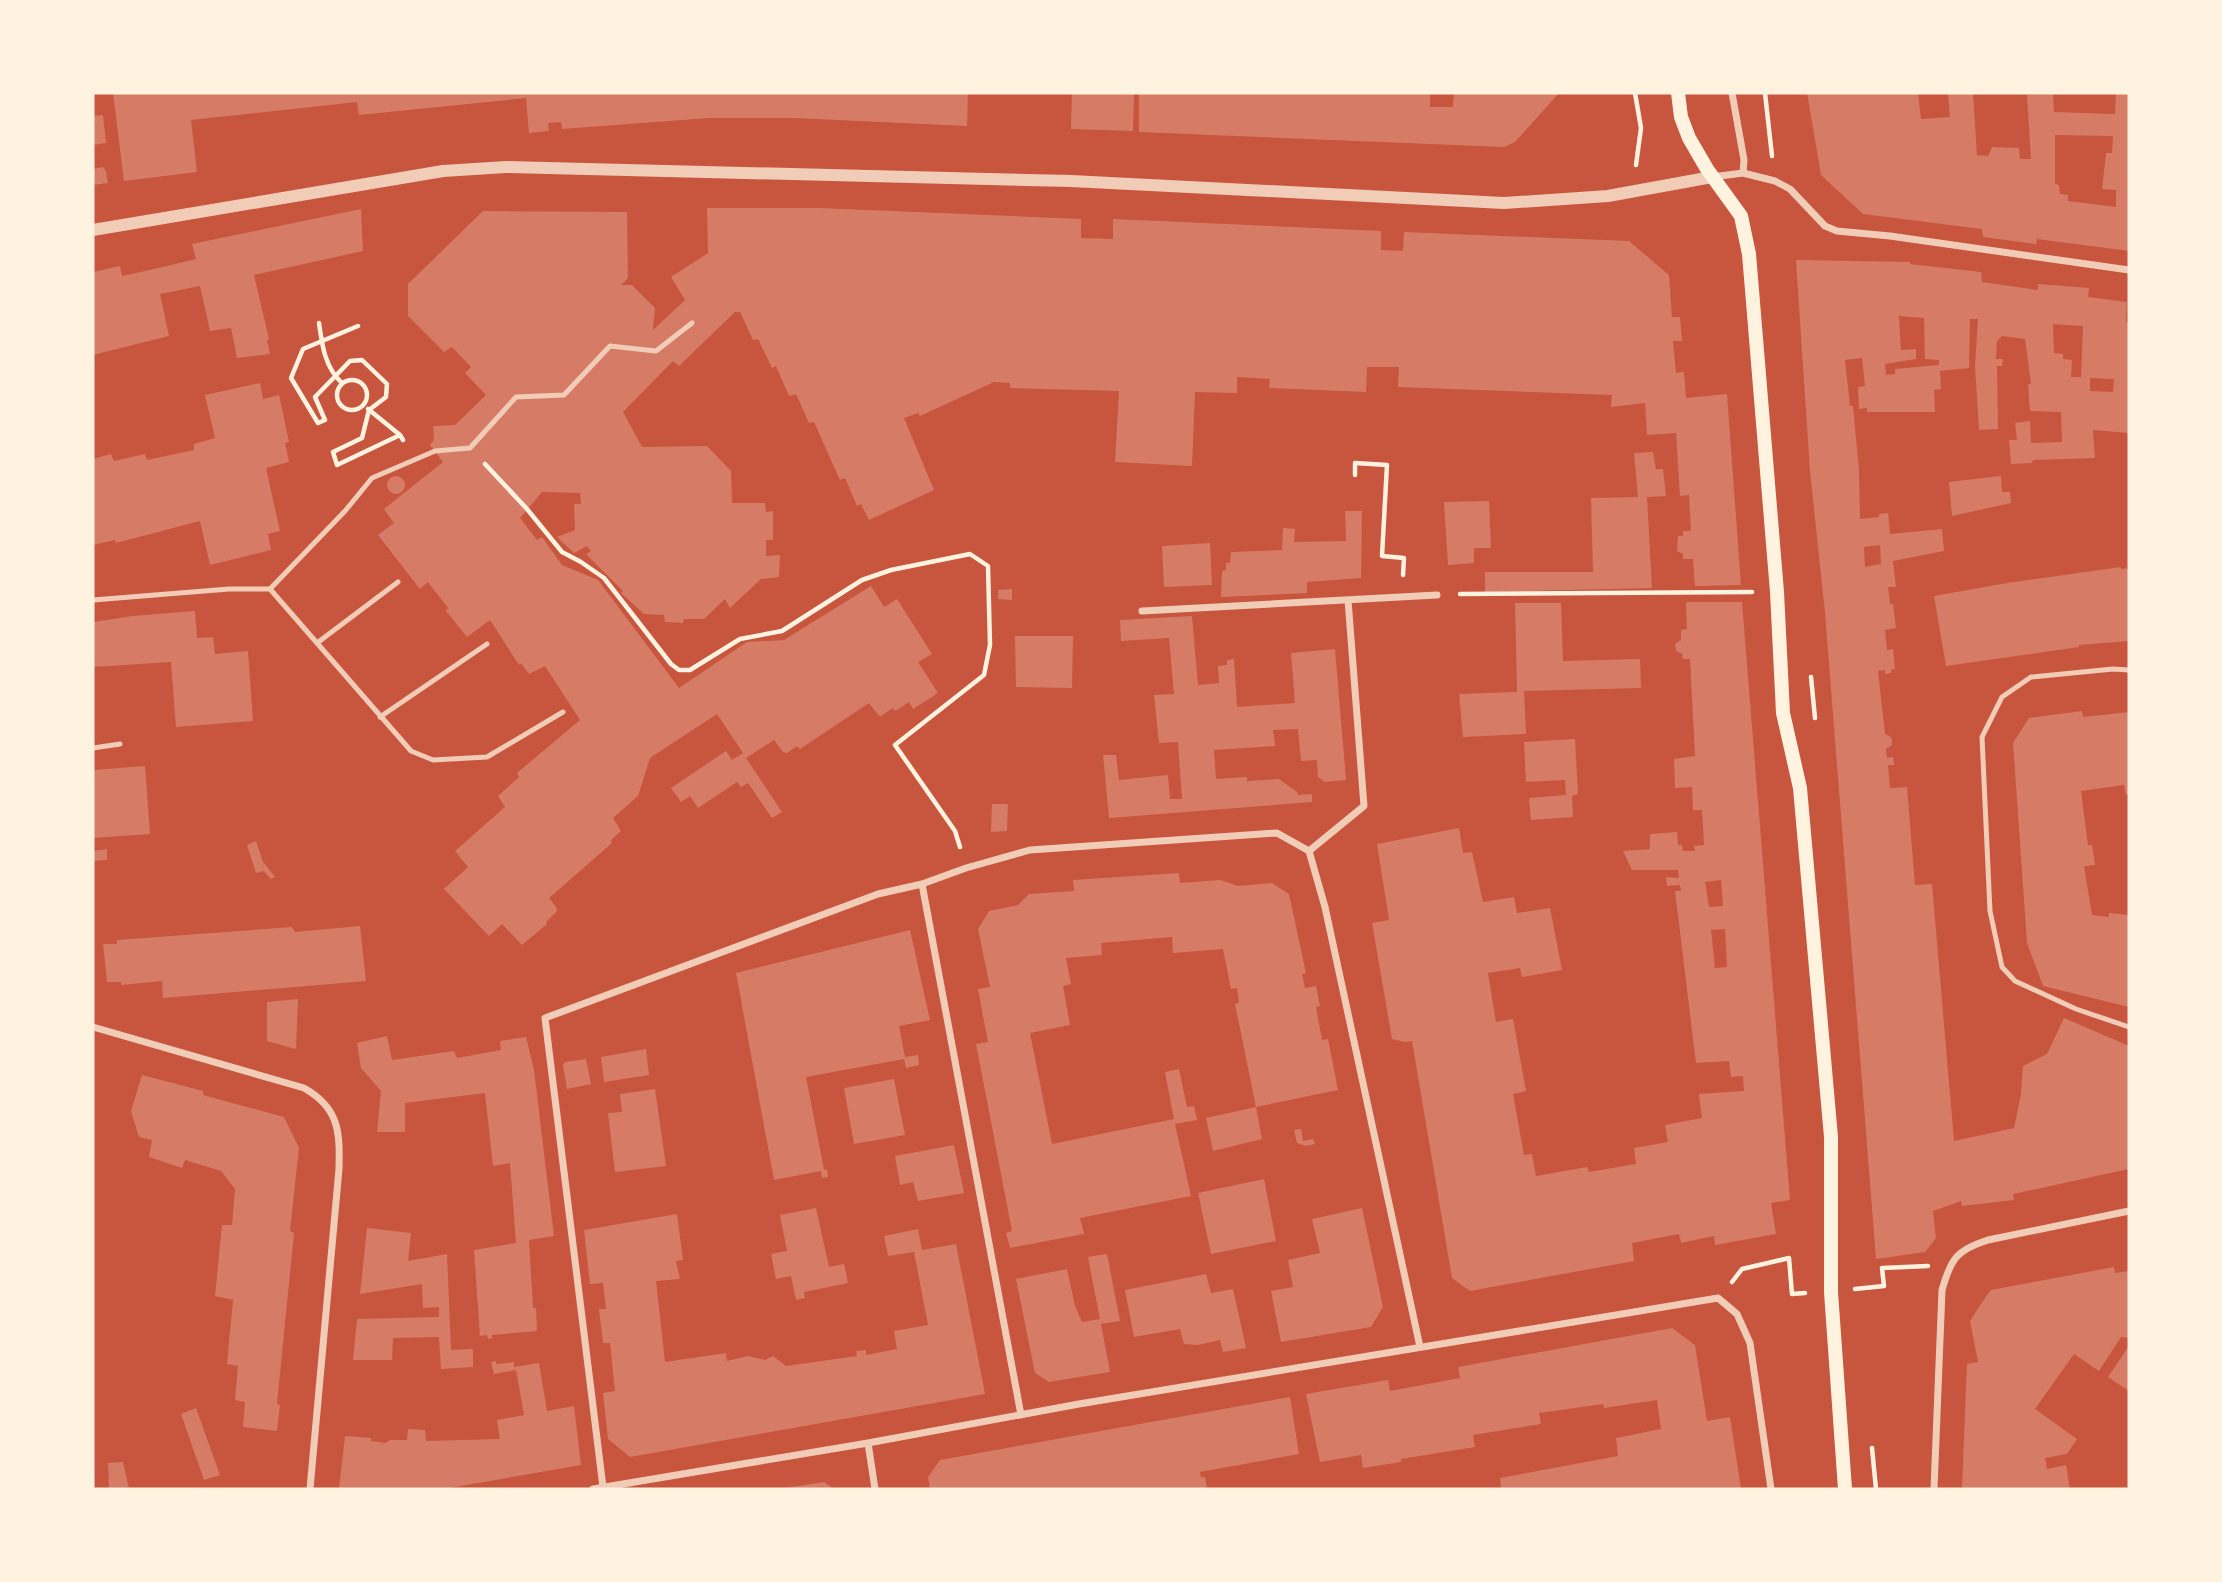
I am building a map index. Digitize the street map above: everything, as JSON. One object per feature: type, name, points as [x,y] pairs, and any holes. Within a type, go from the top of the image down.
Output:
[{"type":"main road","points":[[1678,93],[1681,117],[1689,138],[1712,177],[1741,216],[1749,254],[1777,592],[1783,713],[1800,788],[1831,1137],[1831,1292],[1845,1489]]},
{"type":"street","points":[[1732,93],[1744,160],[1743,173]]},
{"type":"street","points":[[93,230],[443,171],[506,167],[1071,181],[1504,203],[1608,196],[1743,173],[1775,181],[1790,189],[1825,226],[1837,231],[2129,270]]},
{"type":"street","points":[[1142,611],[1437,595]]},
{"type":"street","points":[[1309,851],[1364,806],[1348,600]]},
{"type":"street","points":[[603,1487],[545,1017],[878,894],[922,884],[1030,850],[1277,833],[1309,851],[1325,908],[1420,1347]]},
{"type":"street","points":[[922,884],[1021,1415]]},
{"type":"street","points":[[93,1027],[304,1088],[321,1098],[332,1113],[339,1131],[339,1169],[310,1489]]},
{"type":"street","points":[[1934,1489],[1942,1290],[1955,1256],[1988,1240],[2129,1211]]},
{"type":"street","points":[[593,1489],[1718,1298],[1737,1314],[1750,1343],[1771,1489]]},
{"type":"street","points":[[868,1443],[875,1489]]},
{"type":"lane","points":[[93,600],[229,589],[270,589],[345,511],[372,478],[435,451],[470,448],[516,397],[564,395],[610,346],[656,351],[692,323]]},
{"type":"lane","points":[[317,643],[398,582]]},
{"type":"lane","points":[[270,589],[411,751],[433,760],[487,757],[563,712]]},
{"type":"lane","points":[[380,717],[487,643]]},
{"type":"lane","points":[[2129,670],[2113,669],[2031,677],[2002,696],[1982,737],[1990,911],[2002,967],[2015,981],[2076,1009],[2129,1027]]},
{"type":"lane","points":[[93,748],[120,744]]},
{"type":"path","points":[[1635,93],[1641,128],[1636,166]]},
{"type":"path","points":[[1765,93],[1775,181]]},
{"type":"path","points":[[319,323],[321,341],[335,377],[342,383]]},
{"type":"path","points":[[358,326],[303,349],[290,378],[318,423],[326,420],[315,397],[350,361],[362,360],[387,384],[386,397],[369,410],[362,438],[333,452],[337,465],[400,435]]},
{"type":"path","points":[[351,380],[361,383],[367,391],[363,406],[354,411],[341,406],[336,397],[342,383],[351,380]]},
{"type":"path","points":[[363,406],[400,435],[412,459]]},
{"type":"path","points":[[470,448],[527,509],[562,552],[604,578],[671,664],[679,670],[690,670],[740,639],[782,631],[862,580],[891,570],[970,554],[988,566],[990,645],[984,675],[895,745],[955,831],[966,868]]},
{"type":"path","points":[[1354,475],[1355,463],[1387,465],[1382,556],[1404,558],[1403,568]]},
{"type":"path","points":[[1437,595],[1777,592]]},
{"type":"path","points":[[1718,1298],[1742,1269],[1789,1258],[1792,1294]]},
{"type":"path","points":[[1884,1286],[1882,1268],[1915,1265]]},
{"type":"building","points":[[113,93],[968,93],[967,126],[794,118],[709,118],[562,129],[561,122],[548,123],[549,131],[529,133],[526,98],[359,115],[357,102],[191,120],[197,172],[124,181]]},
{"type":"building","points":[[1072,93],[1134,93],[1133,131],[1071,129]]},
{"type":"building","points":[[1139,93],[1428,93],[1430,107],[1453,107],[1454,93],[1559,93],[1515,142],[1504,147],[1139,132]]},
{"type":"building","points":[[1807,93],[1918,93],[1921,119],[1950,117],[1948,93],[1973,93],[1977,155],[1988,156],[1992,147],[2019,148],[2020,159],[2031,159],[2027,95],[2053,94],[2054,112],[2115,114],[2116,93],[2129,93],[2129,251],[2037,239],[2036,244],[1983,237],[1982,229],[1863,214],[1821,175]],"holes":[[[2055,135],[2113,136],[2112,153],[2106,153],[2102,189],[2116,190],[2116,207],[2068,201],[2068,195],[2060,194],[2059,185],[2055,184]]]},
{"type":"building","points":[[103,115],[106,143],[93,145],[93,116]]},
{"type":"building","points":[[103,167],[108,183],[93,185],[93,169]]},
{"type":"building","points":[[707,208],[820,208],[1081,219],[1081,238],[1113,239],[1113,219],[1381,231],[1381,250],[1403,251],[1404,232],[1629,241],[1669,275],[1672,317],[1680,317],[1682,341],[1673,341],[1676,373],[1684,372],[1686,398],[1727,394],[1741,585],[1695,586],[1693,559],[1683,559],[1683,554],[1677,551],[1678,536],[1683,536],[1683,531],[1691,531],[1689,495],[1680,496],[1676,433],[1647,435],[1645,403],[1611,407],[1612,395],[1398,387],[1399,367],[1367,367],[1366,392],[1269,388],[1270,379],[1237,377],[1237,393],[1195,392],[1192,466],[1115,462],[1119,391],[1010,388],[1010,383],[994,382],[920,416],[918,413],[904,418],[934,490],[869,520],[861,504],[857,506],[845,478],[840,480],[814,422],[809,423],[796,394],[789,396],[776,366],[772,368],[758,339],[753,340],[740,312],[735,312],[679,366],[673,361],[623,412],[642,447],[707,446],[731,471],[732,503],[765,503],[766,512],[773,511],[773,540],[766,540],[766,556],[780,555],[779,577],[761,579],[730,608],[725,599],[704,619],[684,619],[683,623],[665,622],[664,615],[644,614],[621,593],[623,591],[586,554],[591,551],[587,546],[574,553],[557,537],[575,530],[574,504],[581,504],[580,493],[542,492],[520,518],[537,540],[542,537],[562,565],[598,580],[679,688],[747,642],[784,640],[871,586],[884,607],[897,599],[932,654],[918,662],[938,693],[913,709],[909,702],[881,716],[869,703],[800,749],[797,746],[787,753],[783,752],[774,740],[746,758],[782,812],[772,818],[748,783],[741,787],[737,782],[698,808],[690,796],[681,802],[671,788],[726,751],[732,760],[743,753],[717,714],[650,758],[638,796],[613,818],[621,831],[611,840],[612,843],[549,898],[557,911],[547,924],[522,945],[502,924],[489,936],[444,889],[468,867],[455,851],[505,807],[498,796],[519,777],[517,773],[580,720],[545,666],[529,674],[521,663],[519,665],[490,620],[467,637],[428,582],[420,589],[378,535],[394,523],[384,509],[443,462],[430,445],[434,440],[433,426],[455,425],[486,395],[465,373],[471,367],[452,347],[444,352],[408,316],[408,284],[483,211],[627,212],[628,278],[621,285],[632,285],[655,308],[653,330],[685,300],[671,277],[708,253]]},
{"type":"building","points":[[361,209],[363,251],[254,275],[270,354],[237,358],[231,328],[210,331],[200,286],[160,294],[169,336],[93,355],[93,272],[120,266],[122,276],[154,269],[196,259],[192,244]]},
{"type":"building","points":[[1796,261],[1910,262],[1981,272],[1982,282],[2038,290],[2038,284],[2089,288],[2088,297],[2127,302],[2126,322],[2129,322],[2129,433],[2093,430],[2095,458],[2033,460],[2032,463],[2011,464],[2009,440],[2017,440],[2015,423],[2030,421],[2031,443],[2062,442],[2061,412],[2030,411],[2028,384],[2031,384],[2025,339],[2002,336],[1997,341],[1996,359],[2003,359],[2002,366],[1997,366],[1998,429],[1979,430],[1975,366],[1978,319],[1970,319],[1969,368],[1940,371],[1941,389],[1934,390],[1935,412],[1867,412],[1867,408],[1859,409],[1858,387],[1865,386],[1862,358],[1845,360],[1850,406],[1853,406],[1860,519],[1888,513],[1890,534],[1942,529],[1944,551],[1893,561],[1896,587],[1888,587],[1896,628],[1885,630],[1887,650],[1893,649],[1895,669],[1885,674],[1885,670],[1878,671],[1885,734],[1891,737],[1892,741],[1892,745],[1886,749],[1887,758],[1893,757],[1894,765],[1888,765],[1890,788],[1907,787],[1915,885],[1932,884],[1954,1141],[2014,1128],[2023,1066],[2047,1054],[2064,1018],[2129,1046],[2129,1169],[2013,1194],[2014,1200],[1962,1206],[1961,1201],[1933,1211],[1936,1238],[1925,1252],[1876,1259],[1825,613],[1810,471]],"holes":[[[1899,316],[1924,318],[1925,359],[1939,360],[1939,365],[1895,369],[1895,374],[1886,375],[1885,364],[1916,359],[1916,349],[1901,350]],[[2053,324],[2083,326],[2081,377],[2071,377],[2072,360],[2063,359],[2063,354],[2054,353]],[[2090,378],[2114,379],[2113,392],[2090,391]],[[1880,545],[1881,564],[1865,567],[1864,547]]]},
{"type":"building","points":[[260,383],[263,399],[279,395],[289,442],[285,443],[289,462],[266,468],[280,531],[268,534],[271,550],[210,565],[200,521],[116,543],[115,540],[93,545],[93,459],[111,454],[114,461],[145,454],[147,460],[194,450],[194,444],[215,438],[205,395]]},
{"type":"building","points":[[1653,452],[1656,469],[1663,469],[1666,496],[1647,497],[1652,588],[1485,592],[1485,572],[1593,572],[1591,498],[1638,497],[1634,453]]},
{"type":"building","points":[[396,476],[402,479],[405,485],[402,491],[396,494],[390,491],[387,485],[390,479]]},
{"type":"building","points":[[2001,476],[2002,492],[2010,492],[2011,503],[1952,516],[1949,482]]},
{"type":"building","points":[[1489,501],[1491,548],[1474,548],[1474,563],[1448,565],[1444,502]]},
{"type":"building","points":[[1345,511],[1362,511],[1361,578],[1307,582],[1307,593],[1221,597],[1222,571],[1226,570],[1226,563],[1230,563],[1231,552],[1282,550],[1283,528],[1295,529],[1294,542],[1346,541]]},
{"type":"building","points":[[1210,543],[1212,585],[1164,587],[1162,546]]},
{"type":"building","points":[[2121,567],[2129,568],[2129,641],[2079,645],[1946,666],[1934,596]]},
{"type":"building","points":[[1012,589],[1012,600],[998,599],[998,590]]},
{"type":"building","points":[[1686,602],[1742,602],[1790,1200],[1771,1203],[1776,1234],[1715,1245],[1714,1236],[1681,1243],[1679,1234],[1632,1243],[1634,1261],[1470,1291],[1452,1278],[1412,1041],[1392,1039],[1372,923],[1389,920],[1377,844],[1459,828],[1463,853],[1472,852],[1483,902],[1514,897],[1517,913],[1550,908],[1562,970],[1522,977],[1520,968],[1488,973],[1496,1022],[1513,1019],[1526,1091],[1513,1094],[1524,1155],[1532,1154],[1536,1176],[1587,1167],[1589,1172],[1636,1164],[1634,1148],[1668,1142],[1665,1125],[1702,1118],[1699,1094],[1744,1091],[1743,1076],[1731,1077],[1729,1061],[1696,1063],[1675,891],[1681,891],[1680,885],[1667,886],[1666,877],[1679,878],[1678,870],[1632,870],[1623,851],[1650,849],[1650,834],[1677,832],[1678,845],[1682,845],[1683,851],[1695,851],[1694,846],[1704,845],[1702,810],[1693,810],[1692,787],[1675,788],[1674,759],[1695,756],[1690,659],[1683,659],[1682,654],[1676,651],[1675,644],[1681,640],[1681,630],[1687,629]],"holes":[[[1721,880],[1723,906],[1709,907],[1705,882]],[[1725,929],[1727,967],[1715,968],[1711,930]]]},
{"type":"building","points":[[1515,603],[1561,603],[1563,661],[1640,659],[1641,688],[1524,691],[1526,734],[1463,737],[1459,694],[1517,692]]},
{"type":"building","points":[[195,611],[197,638],[213,637],[215,654],[248,651],[253,721],[176,727],[171,662],[93,667],[93,622]]},
{"type":"building","points":[[1192,616],[1198,685],[1219,683],[1218,666],[1227,665],[1227,660],[1234,659],[1237,707],[1295,703],[1291,653],[1335,649],[1346,780],[1325,782],[1318,777],[1317,760],[1301,761],[1298,729],[1273,730],[1275,746],[1214,750],[1216,779],[1279,779],[1298,795],[1312,794],[1312,802],[1109,818],[1103,755],[1116,755],[1119,780],[1168,775],[1170,799],[1182,799],[1178,742],[1159,743],[1154,695],[1174,694],[1169,638],[1121,641],[1120,620]]},
{"type":"building","points":[[1015,636],[1073,636],[1072,688],[1016,687]]},
{"type":"building","points":[[2082,711],[2083,717],[2129,712],[2129,794],[2126,795],[2124,785],[2081,791],[2088,845],[2092,845],[2095,865],[2084,866],[2092,915],[2129,915],[2129,1007],[2043,986],[2027,943],[2013,743],[2029,718]]},
{"type":"building","points":[[1575,739],[1578,794],[1572,796],[1573,817],[1531,820],[1529,798],[1566,795],[1565,780],[1526,782],[1524,742]]},
{"type":"building","points":[[145,766],[150,834],[93,838],[93,770]]},
{"type":"building","points":[[992,804],[1008,804],[1007,831],[991,832]]},
{"type":"building","points":[[256,841],[263,862],[275,877],[271,879],[264,871],[256,873],[247,845]]},
{"type":"building","points":[[107,849],[107,860],[93,861],[93,851]]},
{"type":"building","points":[[1179,873],[1180,883],[1220,880],[1238,886],[1272,883],[1289,894],[1306,973],[1302,974],[1305,988],[1316,986],[1320,1006],[1316,1007],[1322,1040],[1328,1039],[1338,1090],[1256,1107],[1235,1004],[1239,1003],[1237,988],[1231,989],[1223,949],[1173,953],[1172,937],[1101,943],[1102,955],[1066,958],[1071,984],[1063,986],[1070,1025],[1030,1033],[1052,1144],[1174,1119],[1165,1072],[1179,1069],[1187,1107],[1194,1106],[1197,1120],[1175,1124],[1191,1196],[1080,1218],[1084,1234],[1010,1248],[1006,1233],[1012,1231],[976,1044],[988,1042],[978,989],[990,987],[978,929],[989,911],[1018,905],[1029,894],[1074,891],[1073,880]]},
{"type":"building","points":[[360,926],[366,981],[163,998],[162,981],[121,985],[121,982],[107,982],[103,944],[117,944],[117,940],[292,927],[295,932]]},
{"type":"building","points":[[910,930],[930,1020],[899,1026],[905,1057],[918,1055],[919,1065],[906,1068],[904,1059],[806,1077],[824,1170],[827,1169],[828,1177],[822,1178],[821,1171],[774,1180],[736,973]]},
{"type":"building","points":[[298,999],[296,1049],[267,1041],[267,1002]]},
{"type":"building","points":[[387,1036],[392,1060],[454,1051],[457,1058],[501,1050],[500,1041],[526,1037],[534,1070],[554,1236],[529,1240],[537,1331],[492,1335],[492,1338],[488,1339],[487,1335],[480,1336],[474,1250],[516,1243],[510,1163],[493,1166],[485,1093],[405,1103],[405,1132],[377,1132],[381,1091],[361,1068],[357,1043]]},
{"type":"building","points":[[646,1049],[649,1075],[604,1082],[601,1057]]},
{"type":"building","points":[[586,1059],[591,1084],[567,1089],[563,1065],[565,1062]]},
{"type":"building","points":[[142,1075],[284,1117],[299,1148],[290,1231],[294,1233],[277,1404],[280,1405],[277,1431],[243,1427],[245,1402],[235,1400],[238,1366],[227,1364],[233,1300],[215,1296],[222,1225],[232,1225],[235,1189],[221,1171],[185,1160],[182,1168],[149,1157],[152,1140],[139,1137],[131,1111]]},
{"type":"building","points":[[894,1079],[905,1135],[854,1144],[844,1088]]},
{"type":"building","points":[[655,1089],[666,1166],[615,1172],[608,1113],[622,1112],[620,1094]]},
{"type":"building","points":[[1256,1107],[1262,1139],[1213,1151],[1206,1118]]},
{"type":"building","points":[[1301,1129],[1303,1141],[1313,1139],[1315,1144],[1306,1146],[1297,1143],[1294,1130]]},
{"type":"building","points":[[954,1145],[964,1193],[918,1201],[913,1182],[900,1185],[895,1156]]},
{"type":"building","points":[[1264,1179],[1276,1241],[1211,1254],[1198,1193]]},
{"type":"building","points":[[816,1208],[829,1267],[844,1264],[848,1283],[804,1292],[805,1298],[796,1300],[791,1276],[776,1279],[771,1254],[787,1251],[780,1215]]},
{"type":"building","points":[[1362,1208],[1383,1307],[1371,1327],[1281,1342],[1271,1291],[1293,1287],[1288,1260],[1320,1253],[1312,1219]]},
{"type":"building","points":[[677,1214],[683,1260],[676,1261],[680,1279],[656,1281],[665,1362],[726,1353],[727,1361],[748,1356],[765,1360],[773,1356],[786,1366],[857,1356],[856,1351],[866,1350],[866,1355],[897,1349],[894,1331],[928,1325],[914,1252],[888,1256],[884,1236],[918,1229],[922,1250],[956,1244],[985,1394],[630,1457],[608,1439],[603,1393],[615,1391],[610,1343],[603,1343],[599,1309],[606,1309],[603,1283],[590,1284],[584,1230]]},
{"type":"building","points":[[367,1228],[411,1233],[408,1261],[447,1254],[451,1350],[473,1349],[473,1367],[441,1369],[439,1337],[393,1338],[392,1360],[353,1360],[357,1319],[439,1317],[439,1307],[423,1308],[422,1284],[360,1294]]},
{"type":"building","points":[[1107,1254],[1120,1321],[1101,1324],[1110,1372],[1049,1382],[1035,1373],[1016,1279],[1067,1269],[1075,1306],[1082,1322],[1100,1319],[1088,1257]]},
{"type":"building","points":[[2114,1267],[2115,1273],[2129,1271],[2129,1338],[2121,1337],[2099,1371],[2074,1354],[2035,1409],[2077,1439],[2067,1454],[2045,1458],[2047,1469],[2066,1465],[2070,1489],[1962,1489],[1967,1364],[1978,1362],[1970,1321],[1987,1295],[1991,1290]]},
{"type":"building","points":[[1206,1274],[1211,1293],[1233,1289],[1246,1348],[1223,1352],[1220,1340],[1198,1345],[1184,1344],[1180,1329],[1134,1337],[1125,1290]]},
{"type":"building","points":[[1672,1328],[1695,1345],[1707,1421],[1730,1417],[1741,1489],[1501,1489],[1500,1478],[1618,1456],[1616,1438],[1661,1429],[1657,1400],[1604,1408],[1603,1404],[1539,1413],[1541,1424],[1473,1435],[1475,1447],[1401,1459],[1401,1462],[1363,1468],[1361,1455],[1320,1462],[1306,1394],[1388,1380],[1390,1391],[1460,1378],[1458,1367]]},
{"type":"building","points":[[2129,1346],[2129,1391],[2108,1377]]},
{"type":"building","points":[[496,1361],[496,1364],[514,1362],[514,1367],[539,1363],[547,1411],[574,1406],[581,1465],[444,1489],[339,1489],[345,1436],[371,1438],[371,1441],[386,1443],[390,1440],[407,1440],[408,1429],[425,1430],[426,1441],[500,1439],[497,1420],[524,1415],[516,1370],[494,1374],[491,1362]]},
{"type":"building","points":[[1290,1397],[1299,1454],[1200,1472],[1201,1477],[1205,1477],[1207,1489],[930,1489],[928,1477],[940,1460]]},
{"type":"building","points":[[196,1408],[220,1475],[204,1480],[181,1414]]},
{"type":"building","points":[[123,1462],[129,1489],[109,1489],[108,1463]]},
{"type":"building","points":[[824,1482],[834,1489],[785,1488]]}]
